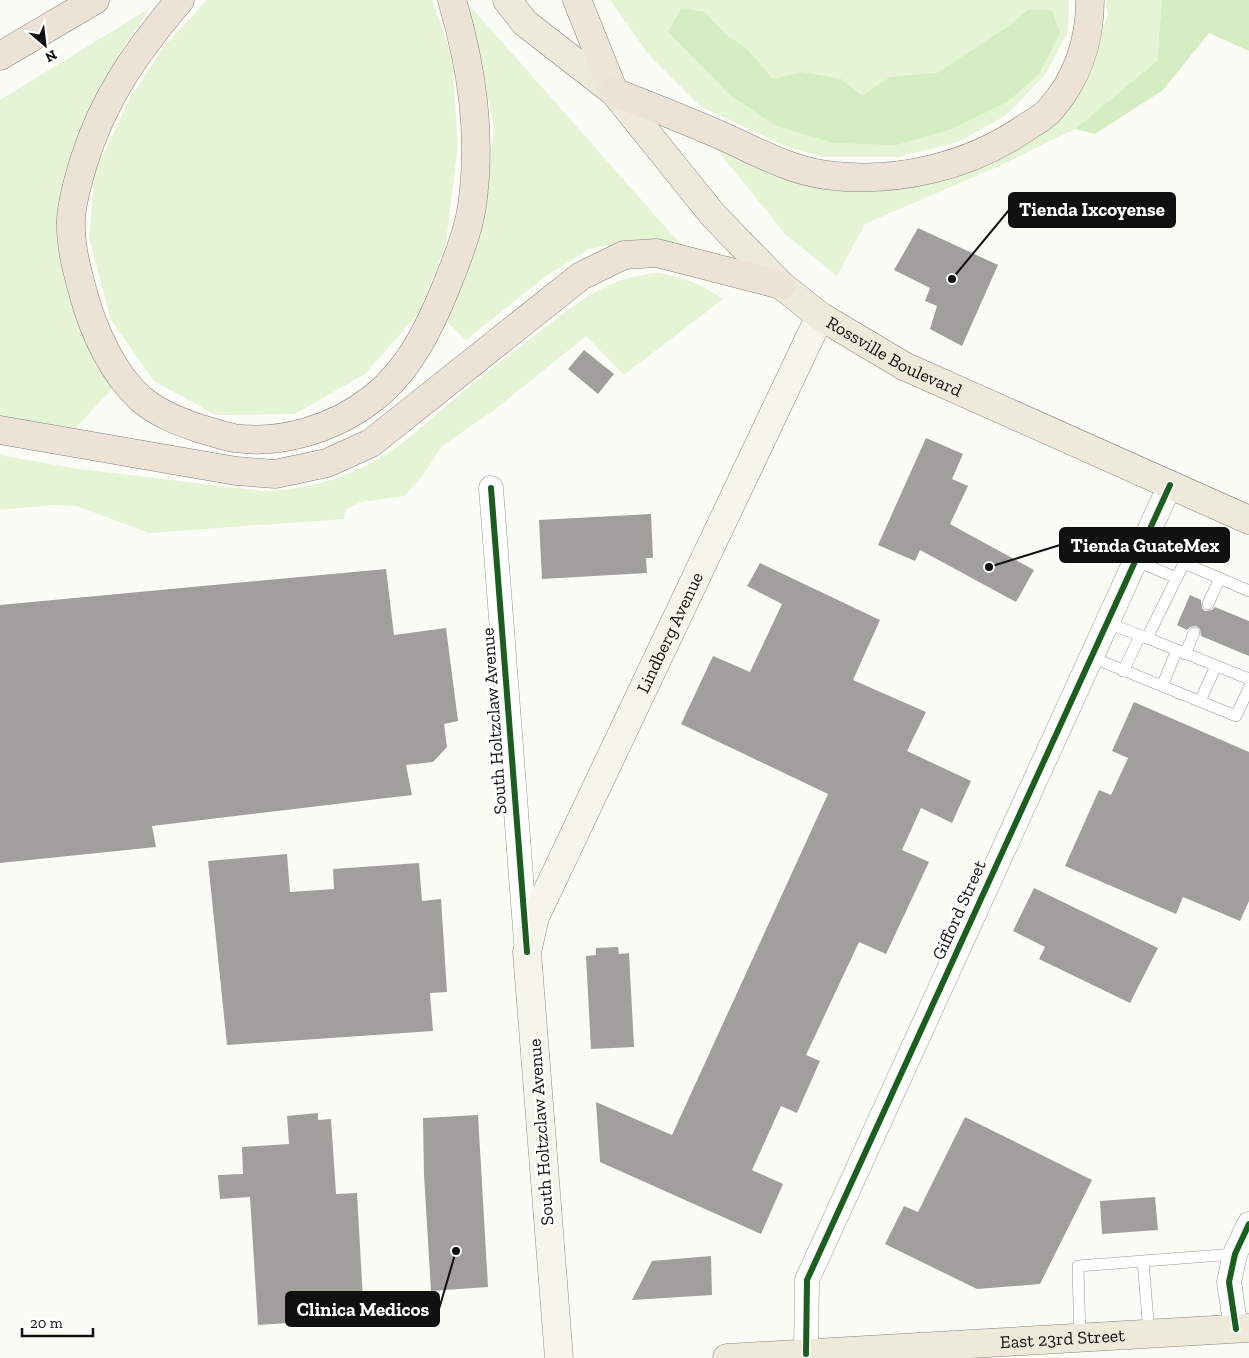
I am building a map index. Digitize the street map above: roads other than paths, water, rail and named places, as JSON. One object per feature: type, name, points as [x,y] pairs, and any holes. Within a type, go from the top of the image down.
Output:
[{"type":"highway","points":[[0,56],[95,0]]},
{"type":"highway","points":[[180,0],[143,44],[114,90],[94,129],[78,178],[71,217],[72,246],[91,320],[123,379],[142,399],[173,420],[234,438],[258,439],[287,437],[330,424],[373,399],[404,366],[432,323],[454,267],[472,208],[478,130],[465,45],[452,0]]},
{"type":"highway","name":"Rossville Boulevard","points":[[577,0],[614,92]]},
{"type":"highway","points":[[614,92],[721,136],[770,159],[825,175],[880,177],[926,171],[973,156],[1014,136],[1048,112],[1070,82],[1084,52],[1090,18],[1090,0]]},
{"type":"highway","points":[[0,430],[236,471],[275,474],[327,464],[371,443],[581,276],[624,255],[657,253],[780,285]]},
{"type":"main road","name":"Rossville Boulevard","points":[[507,0],[525,23],[614,92],[713,215],[780,285],[820,316],[904,366],[1249,520]]},
{"type":"main road","name":"Lindberg Avenue","points":[[527,952],[536,916],[820,316]]},
{"type":"main road","name":"South Holtzclaw Avenue","points":[[527,952],[559,1358]]},
{"type":"main road","name":"East 23rd Street","points":[[728,1358],[1014,1346],[1080,1338],[1243,1329]]},
{"type":"street","name":"Gifford Street","points":[[806,1354],[807,1280],[1170,485]]},
{"type":"street","name":"South Holtzclaw Avenue","points":[[491,488],[527,952]]},
{"type":"street","points":[[1243,1329],[1229,1282],[1235,1254],[1249,1224]]},
{"type":"lane","points":[[1135,560],[1176,578]]},
{"type":"lane","points":[[1123,670],[1144,637],[1184,563],[1248,588]]},
{"type":"lane","points":[[1208,604],[1220,578]]},
{"type":"lane","points":[[1106,623],[1249,679]]},
{"type":"lane","points":[[1162,686],[1194,633]]},
{"type":"lane","points":[[1091,657],[1236,716],[1249,688]]},
{"type":"lane","points":[[1200,701],[1216,666]]},
{"type":"lane","points":[[1080,1338],[1078,1266],[1235,1254]]},
{"type":"lane","points":[[1143,1261],[1149,1333]]},
{"type":"place","name":"Tienda Ixcoyense","points":[[952,279]]},
{"type":"place","name":"Tienda GuateMex","points":[[989,567]]},
{"type":"place","name":"Clinica Medicos","points":[[456,1251]]}]
